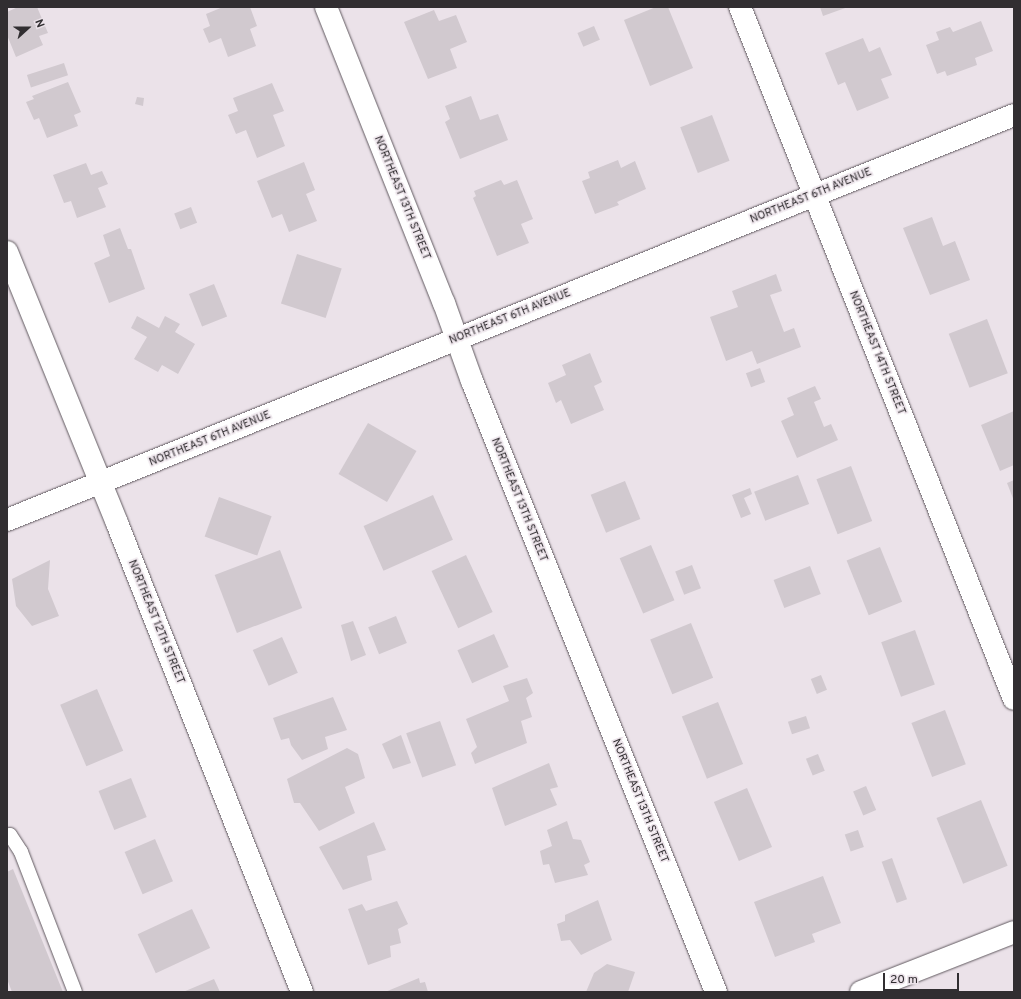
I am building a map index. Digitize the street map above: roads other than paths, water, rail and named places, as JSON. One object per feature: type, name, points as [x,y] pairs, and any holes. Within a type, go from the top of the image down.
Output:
[{"type":"street","name":"NORTHEAST 13TH STREET","points":[[326,7],[456,339],[716,992]]},
{"type":"street","name":"NORTHEAST 14TH STREET","points":[[740,7],[1014,699]]},
{"type":"street","name":"NORTHEAST 6TH AVENUE","points":[[7,520],[100,484],[1014,115]]},
{"type":"street","name":"NORTHEAST 12TH STREET","points":[[7,252],[302,992]]},
{"type":"street","points":[[860,992],[1014,932]]},
{"type":"lane","points":[[7,836],[10,835],[21,852],[75,992]]}]
